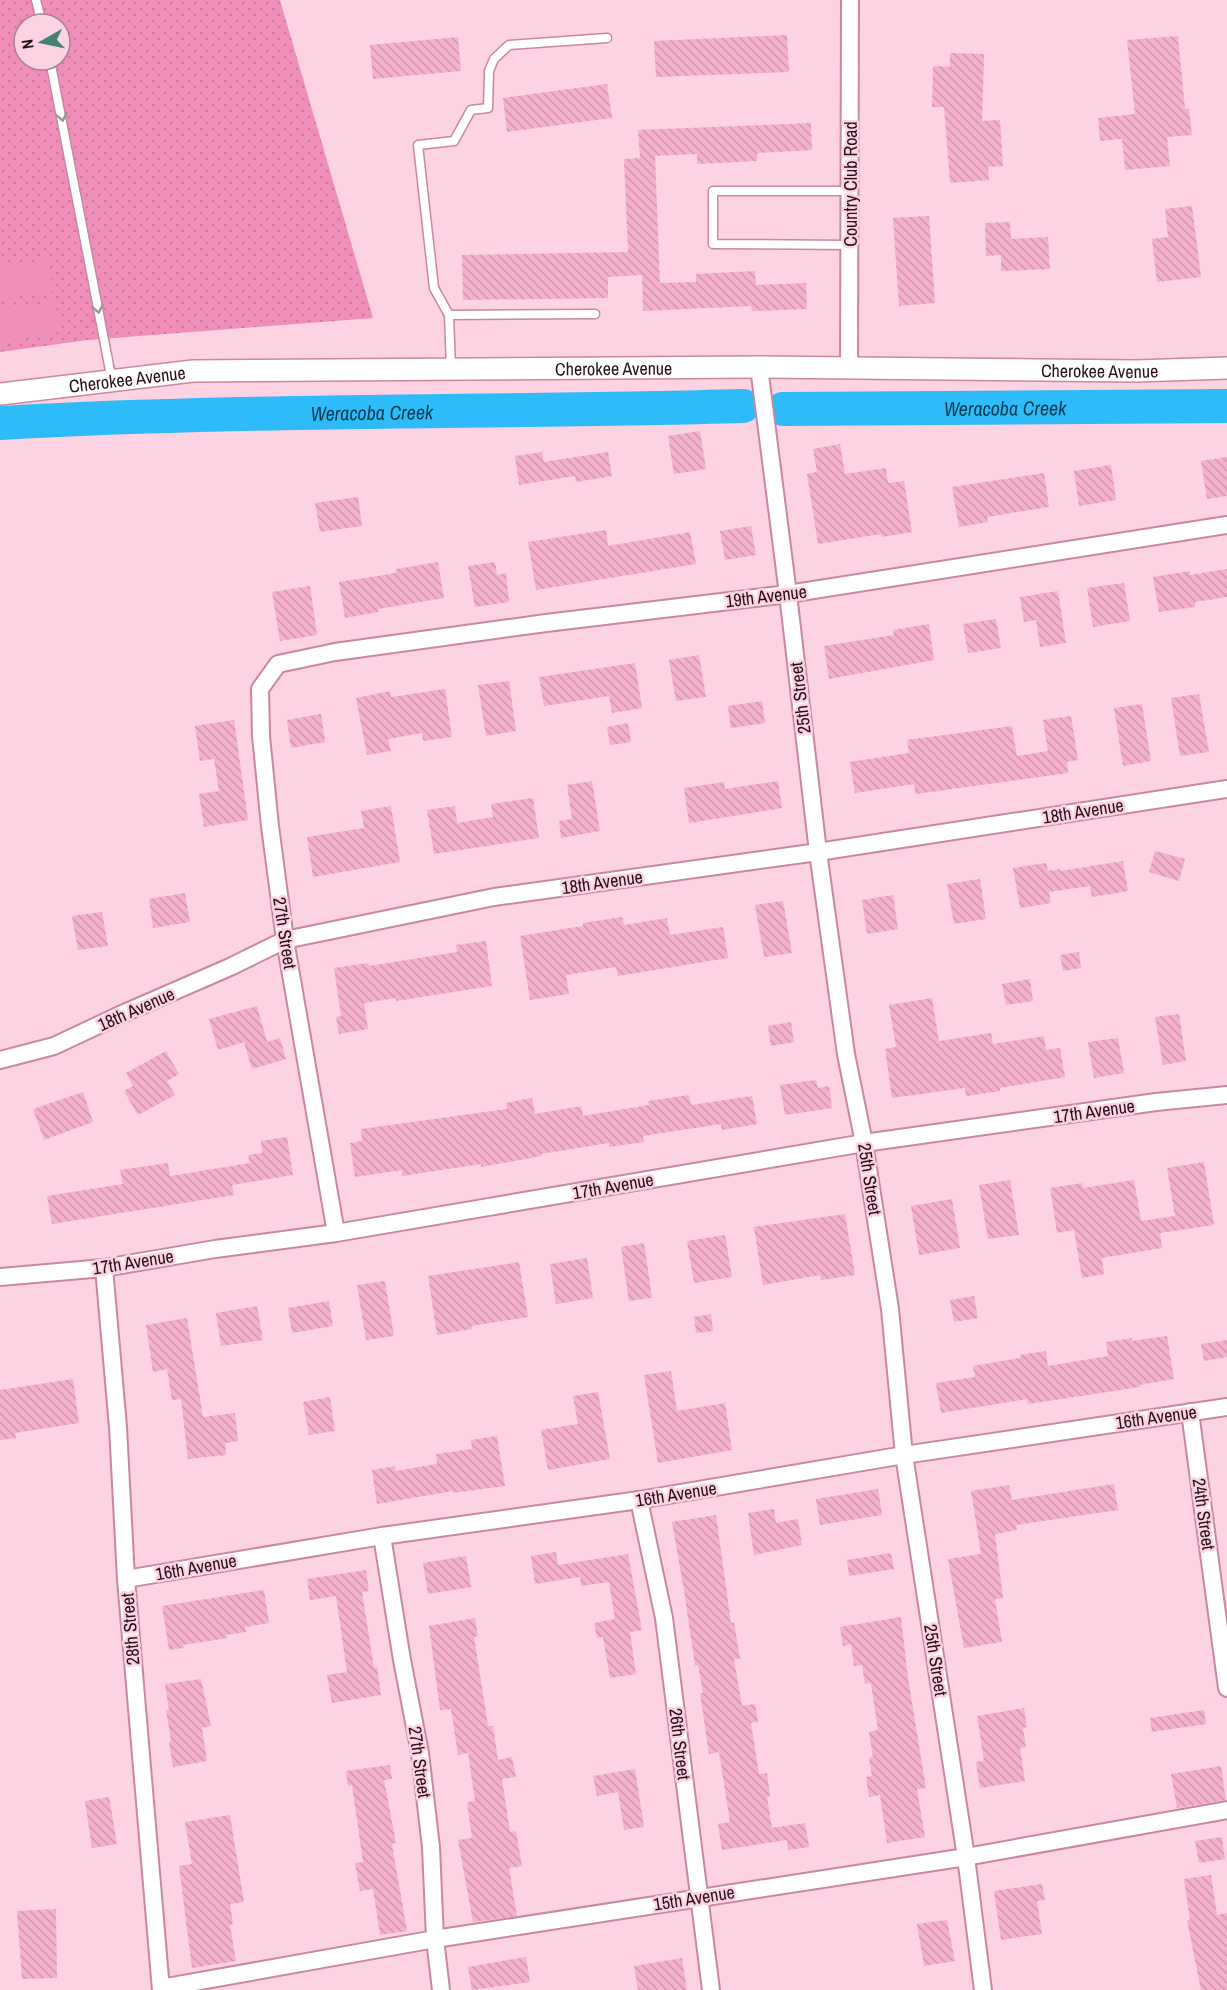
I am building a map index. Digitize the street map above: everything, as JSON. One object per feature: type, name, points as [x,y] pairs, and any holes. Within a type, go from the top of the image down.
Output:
[{"type":"street","name":"Country Club Road","points":[[849,368],[850,0]]},
{"type":"street","name":"Cherokee Avenue","points":[[0,394],[193,371],[759,367],[1136,371],[1227,368]]},
{"type":"street","name":"25th Street","points":[[759,367],[818,852],[846,1054],[864,1143],[890,1309],[904,1455],[966,1857],[983,1990]]},
{"type":"street","name":"19th Avenue","points":[[304,658],[546,622],[788,594],[1227,525]]},
{"type":"street","name":"27th Street","points":[[304,658],[278,664],[260,689],[261,736],[285,940],[336,1233]]},
{"type":"street","name":"18th Avenue","points":[[0,1060],[54,1046],[230,968],[285,940],[494,897],[818,852],[1227,789]]},
{"type":"street","name":"17th Avenue","points":[[0,1277],[104,1268],[215,1249],[336,1233],[864,1143],[1156,1102],[1227,1095]]},
{"type":"street","name":"28th Street","points":[[104,1268],[118,1427],[126,1579],[161,1989]]},
{"type":"street","name":"16th Avenue","points":[[126,1579],[382,1536],[639,1500],[904,1455],[1227,1407]]},
{"type":"street","name":"24th Street","points":[[1190,1412],[1227,1688]]},
{"type":"street","name":"26th Street","points":[[639,1500],[664,1618],[711,1990]]},
{"type":"street","name":"27th Street","points":[[382,1536],[420,1753],[431,1847],[435,1939],[441,1990]]},
{"type":"street","name":"15th Avenue","points":[[161,1989],[435,1939],[966,1857],[1227,1810]]},
{"type":"lane","points":[[451,369],[449,315],[434,288],[418,145],[454,141],[471,110],[488,108],[489,71],[494,59],[509,45],[607,38]]},
{"type":"lane","points":[[52,72],[112,381]]},
{"type":"lane","points":[[850,191],[713,191],[713,244],[850,245]]},
{"type":"lane","points":[[449,315],[595,314]]},
{"type":"shaded area","points":[[0,0],[280,0],[373,318],[88,340],[0,352]]},
{"type":"shaded area","points":[[48,260],[53,291],[0,299],[0,267]]},
{"type":"shaded area","points":[[55,301],[60,332],[0,342],[0,310]]},
{"type":"building","points":[[787,35],[789,72],[656,77],[654,41]]},
{"type":"building","points":[[1178,36],[1185,109],[1189,109],[1192,135],[1167,137],[1170,166],[1125,170],[1122,139],[1100,141],[1098,118],[1135,114],[1127,40]]},
{"type":"building","points":[[458,37],[461,71],[373,79],[370,45]]},
{"type":"building","points":[[950,53],[984,54],[982,121],[1000,120],[1003,166],[988,167],[989,180],[950,183],[944,107],[932,107],[933,66],[950,67]]},
{"type":"building","points":[[607,84],[612,118],[507,132],[503,98]]},
{"type":"building","points":[[811,123],[812,150],[757,153],[757,161],[697,164],[697,154],[655,156],[660,283],[696,282],[696,274],[755,271],[756,285],[806,283],[807,309],[752,311],[751,306],[643,311],[642,275],[608,277],[608,298],[463,300],[462,255],[628,252],[624,159],[640,158],[638,130]]},
{"type":"building","points":[[1192,206],[1201,277],[1157,282],[1152,239],[1168,237],[1165,209]]},
{"type":"building","points":[[929,216],[935,303],[899,306],[893,218]]},
{"type":"building","points":[[1010,222],[1011,239],[1048,237],[1050,269],[1001,271],[1001,255],[986,256],[985,223]]},
{"type":"building","points":[[700,431],[706,469],[674,474],[668,436]]},
{"type":"building","points":[[840,444],[845,474],[886,468],[888,483],[904,481],[912,532],[882,537],[881,534],[818,544],[807,474],[817,472],[813,449]]},
{"type":"building","points":[[542,452],[544,462],[608,452],[612,476],[576,482],[575,476],[519,485],[515,456]]},
{"type":"building","points":[[1227,457],[1227,496],[1207,499],[1201,461]]},
{"type":"building","points":[[1111,465],[1116,500],[1079,506],[1074,471]]},
{"type":"building","points":[[1044,473],[1049,507],[987,517],[988,522],[959,527],[952,487]]},
{"type":"building","points":[[358,497],[362,526],[320,532],[315,503]]},
{"type":"building","points":[[751,526],[756,555],[725,560],[720,531]]},
{"type":"building","points":[[606,530],[608,546],[690,532],[696,564],[536,590],[528,542]]},
{"type":"building","points":[[438,562],[444,598],[378,609],[378,612],[345,618],[339,582],[396,573],[396,569]]},
{"type":"building","points":[[495,562],[497,575],[506,573],[509,602],[475,607],[468,566]]},
{"type":"building","points":[[1227,569],[1227,597],[1195,602],[1195,607],[1159,612],[1153,577],[1190,571],[1190,575]]},
{"type":"building","points":[[1124,583],[1130,621],[1093,627],[1087,588]]},
{"type":"building","points":[[310,586],[317,635],[280,641],[272,592]]},
{"type":"building","points":[[1058,591],[1066,643],[1040,647],[1036,620],[1024,622],[1020,597]]},
{"type":"building","points":[[996,619],[1001,648],[968,653],[963,624]]},
{"type":"building","points":[[929,624],[934,660],[829,679],[824,646],[894,635],[893,630]]},
{"type":"building","points":[[699,655],[706,697],[676,701],[669,660]]},
{"type":"building","points":[[635,663],[642,708],[612,713],[609,696],[544,706],[539,677]]},
{"type":"building","points":[[509,681],[516,731],[486,736],[478,685]]},
{"type":"building","points":[[445,689],[452,737],[423,741],[422,733],[388,739],[391,751],[367,755],[356,698],[390,691],[391,697]]},
{"type":"building","points":[[1199,694],[1209,752],[1180,756],[1171,698]]},
{"type":"building","points":[[762,701],[765,723],[731,728],[728,706]]},
{"type":"building","points":[[1142,704],[1151,761],[1123,766],[1114,708]]},
{"type":"building","points":[[321,714],[325,742],[291,748],[287,720]]},
{"type":"building","points":[[1071,716],[1078,760],[1067,762],[1068,773],[916,794],[914,784],[855,793],[850,762],[909,753],[907,740],[1012,726],[1017,756],[1048,751],[1043,720]]},
{"type":"building","points":[[234,720],[248,820],[204,827],[199,794],[219,791],[214,759],[200,761],[195,726]]},
{"type":"building","points":[[628,723],[631,742],[610,745],[607,727]]},
{"type":"building","points":[[592,781],[600,831],[561,838],[559,821],[572,819],[567,785]]},
{"type":"building","points":[[778,781],[782,808],[689,823],[684,788],[724,782],[725,789]]},
{"type":"building","points":[[533,798],[539,838],[434,854],[427,810],[455,806],[457,823],[493,817],[491,804]]},
{"type":"building","points":[[391,806],[400,862],[313,877],[307,837],[364,828],[361,811]]},
{"type":"building","points":[[1155,851],[1185,859],[1179,881],[1149,872]]},
{"type":"building","points":[[1123,861],[1128,891],[1092,897],[1090,886],[1049,892],[1051,903],[1020,908],[1013,868],[1046,863],[1048,871],[1060,869],[1060,871]]},
{"type":"building","points":[[980,879],[986,919],[954,924],[947,884]]},
{"type":"building","points":[[185,893],[190,922],[153,928],[149,899]]},
{"type":"building","points":[[893,895],[898,929],[867,934],[862,900]]},
{"type":"building","points":[[783,901],[792,953],[764,957],[755,905]]},
{"type":"building","points":[[102,912],[108,946],[78,950],[72,916]]},
{"type":"building","points":[[622,917],[624,925],[667,918],[670,935],[723,927],[728,958],[618,976],[616,967],[566,975],[569,994],[530,1000],[520,936]]},
{"type":"building","points":[[486,941],[492,986],[396,1001],[396,998],[364,1003],[368,1029],[339,1034],[336,1017],[341,1016],[334,968],[368,963],[369,966],[457,952],[456,945]]},
{"type":"building","points":[[1079,952],[1081,968],[1063,971],[1060,955]]},
{"type":"building","points":[[1030,979],[1033,1001],[1006,1005],[1002,984]]},
{"type":"building","points":[[932,998],[939,1041],[991,1033],[993,1044],[1044,1036],[1046,1050],[1060,1048],[1065,1077],[966,1096],[965,1088],[892,1098],[885,1049],[896,1047],[889,1005]]},
{"type":"building","points":[[257,1006],[267,1042],[280,1038],[286,1059],[252,1069],[244,1042],[218,1050],[209,1019]]},
{"type":"building","points":[[1179,1014],[1186,1061],[1163,1065],[1155,1017]]},
{"type":"building","points":[[791,1022],[794,1042],[771,1046],[768,1026]]},
{"type":"building","points":[[1118,1038],[1124,1073],[1094,1078],[1088,1042]]},
{"type":"building","points":[[166,1051],[179,1074],[167,1081],[175,1095],[138,1115],[124,1091],[133,1086],[126,1073]]},
{"type":"building","points":[[816,1080],[818,1088],[829,1086],[832,1108],[785,1115],[780,1085]]},
{"type":"building","points":[[83,1092],[93,1122],[44,1140],[33,1109]]},
{"type":"building","points":[[689,1095],[691,1105],[752,1096],[757,1124],[722,1130],[721,1124],[643,1136],[644,1142],[609,1147],[609,1143],[481,1167],[481,1164],[402,1176],[402,1170],[355,1177],[350,1143],[362,1141],[361,1129],[507,1109],[506,1103],[532,1098],[535,1114],[581,1106],[583,1116],[649,1105],[648,1101]]},
{"type":"building","points":[[287,1137],[293,1175],[232,1185],[234,1195],[52,1224],[47,1196],[123,1184],[120,1170],[168,1163],[170,1176],[250,1163],[248,1155],[262,1153],[261,1141]]},
{"type":"building","points":[[1204,1162],[1214,1225],[1160,1233],[1162,1248],[1102,1258],[1104,1274],[1082,1278],[1074,1230],[1057,1233],[1050,1188],[1082,1183],[1083,1188],[1134,1180],[1141,1221],[1175,1216],[1167,1168]]},
{"type":"building","points":[[1010,1180],[1019,1235],[988,1239],[979,1185]]},
{"type":"building","points":[[952,1199],[960,1248],[919,1255],[911,1206]]},
{"type":"building","points":[[845,1214],[855,1275],[821,1280],[820,1275],[763,1285],[754,1227]]},
{"type":"building","points":[[725,1235],[732,1277],[694,1283],[687,1241]]},
{"type":"building","points":[[644,1243],[652,1298],[629,1301],[621,1247]]},
{"type":"building","points":[[587,1258],[593,1298],[556,1304],[550,1264]]},
{"type":"building","points":[[519,1262],[528,1317],[471,1326],[472,1329],[437,1335],[428,1276]]},
{"type":"building","points":[[385,1281],[394,1336],[366,1340],[357,1285]]},
{"type":"building","points":[[974,1296],[978,1318],[954,1322],[950,1300]]},
{"type":"building","points":[[329,1301],[333,1326],[292,1333],[288,1308]]},
{"type":"building","points":[[257,1306],[263,1340],[221,1346],[216,1313]]},
{"type":"building","points":[[711,1314],[713,1331],[696,1333],[694,1317]]},
{"type":"building","points":[[187,1318],[203,1417],[235,1413],[238,1441],[225,1443],[226,1455],[188,1459],[181,1399],[172,1400],[167,1369],[153,1372],[146,1325]]},
{"type":"building","points":[[1167,1336],[1174,1379],[1139,1385],[1140,1387],[1028,1404],[1027,1399],[941,1413],[936,1383],[975,1377],[973,1366],[1046,1351],[1048,1366],[1108,1356],[1106,1342]]},
{"type":"building","points":[[1227,1340],[1227,1357],[1204,1361],[1201,1344]]},
{"type":"building","points":[[671,1371],[677,1411],[725,1403],[732,1450],[658,1463],[644,1375]]},
{"type":"building","points":[[73,1379],[79,1423],[15,1433],[16,1438],[0,1440],[0,1390]]},
{"type":"building","points":[[598,1392],[610,1459],[548,1470],[541,1430],[578,1424],[573,1396]]},
{"type":"building","points":[[330,1397],[335,1431],[309,1435],[303,1402]]},
{"type":"building","points":[[497,1436],[505,1486],[453,1493],[453,1491],[377,1504],[372,1470],[395,1466],[396,1471],[437,1464],[436,1454],[472,1449],[471,1440]]},
{"type":"building","points":[[1114,1484],[1118,1510],[1016,1525],[1017,1530],[995,1534],[1003,1598],[995,1599],[1002,1642],[964,1648],[948,1559],[981,1554],[971,1491],[1009,1485],[1012,1500]]},
{"type":"building","points":[[878,1489],[882,1515],[820,1525],[816,1499]]},
{"type":"building","points":[[774,1509],[776,1523],[798,1519],[802,1545],[754,1555],[748,1513]]},
{"type":"building","points":[[716,1515],[731,1623],[734,1622],[740,1659],[734,1659],[742,1706],[755,1704],[758,1722],[751,1723],[759,1774],[767,1773],[770,1796],[767,1797],[772,1828],[805,1823],[809,1847],[788,1850],[787,1840],[722,1850],[718,1824],[730,1822],[719,1752],[709,1754],[700,1693],[703,1693],[698,1665],[695,1666],[672,1522]]},
{"type":"building","points":[[556,1552],[558,1565],[628,1554],[642,1630],[630,1632],[636,1674],[610,1678],[603,1637],[597,1638],[594,1623],[615,1619],[609,1582],[581,1586],[580,1577],[535,1584],[531,1556]]},
{"type":"building","points":[[891,1553],[894,1569],[849,1576],[847,1560]]},
{"type":"building","points":[[466,1556],[471,1587],[428,1594],[423,1563]]},
{"type":"building","points":[[366,1570],[369,1591],[362,1592],[374,1668],[377,1667],[381,1695],[332,1703],[327,1675],[347,1672],[336,1596],[310,1600],[307,1579]]},
{"type":"building","points":[[264,1590],[269,1623],[245,1627],[246,1632],[226,1635],[227,1638],[183,1645],[184,1648],[169,1650],[162,1606]]},
{"type":"building","points":[[901,1617],[908,1678],[926,1788],[917,1789],[925,1837],[887,1843],[880,1795],[869,1797],[866,1777],[872,1776],[869,1758],[873,1757],[869,1732],[878,1730],[871,1683],[865,1684],[862,1665],[854,1666],[851,1644],[843,1646],[840,1627]]},
{"type":"building","points":[[475,1618],[478,1636],[474,1637],[488,1726],[493,1726],[498,1760],[512,1757],[516,1777],[502,1779],[510,1832],[516,1831],[522,1866],[509,1868],[517,1916],[473,1922],[458,1840],[472,1838],[467,1802],[475,1801],[468,1753],[458,1755],[451,1709],[440,1710],[429,1626]]},
{"type":"building","points":[[201,1679],[211,1726],[202,1728],[207,1761],[173,1767],[165,1684]]},
{"type":"building","points":[[1024,1708],[1027,1727],[1023,1728],[1026,1747],[1020,1748],[1025,1781],[980,1788],[976,1762],[984,1761],[977,1716]]},
{"type":"building","points":[[1204,1710],[1206,1724],[1152,1732],[1150,1718]]},
{"type":"building","points":[[390,1765],[392,1779],[384,1780],[396,1843],[392,1844],[407,1931],[380,1935],[373,1889],[360,1891],[355,1863],[363,1862],[352,1785],[348,1786],[346,1771]]},
{"type":"building","points":[[1221,1766],[1226,1800],[1177,1808],[1171,1774]]},
{"type":"building","points":[[635,1769],[644,1827],[624,1830],[618,1792],[597,1796],[593,1776]]},
{"type":"building","points":[[109,1797],[117,1844],[92,1848],[85,1801]]},
{"type":"building","points":[[230,1815],[244,1902],[230,1904],[233,1924],[230,1925],[236,1961],[192,1968],[179,1866],[192,1864],[185,1822]]},
{"type":"building","points":[[1222,1837],[1225,1859],[1199,1863],[1195,1841]]},
{"type":"building","points":[[1211,1875],[1217,1915],[1227,1913],[1227,1990],[1201,1990],[1187,1920],[1190,1920],[1184,1879]]},
{"type":"building","points":[[1042,1884],[1045,1900],[1037,1901],[1042,1934],[1001,1940],[994,1891]]},
{"type":"building","points":[[56,1909],[57,1978],[22,1979],[17,1911]]},
{"type":"building","points":[[947,1920],[955,1961],[924,1966],[917,1924]]},
{"type":"building","points":[[526,1957],[530,1982],[472,1990],[468,1967]]},
{"type":"building","points":[[682,1958],[687,1990],[638,1990],[634,1966]]},
{"type":"waterway","name":"Weracoba Creek","points":[[0,423],[186,415],[743,406]]},
{"type":"waterway","name":"Weracoba Creek","points":[[783,409],[1227,406]]}]
